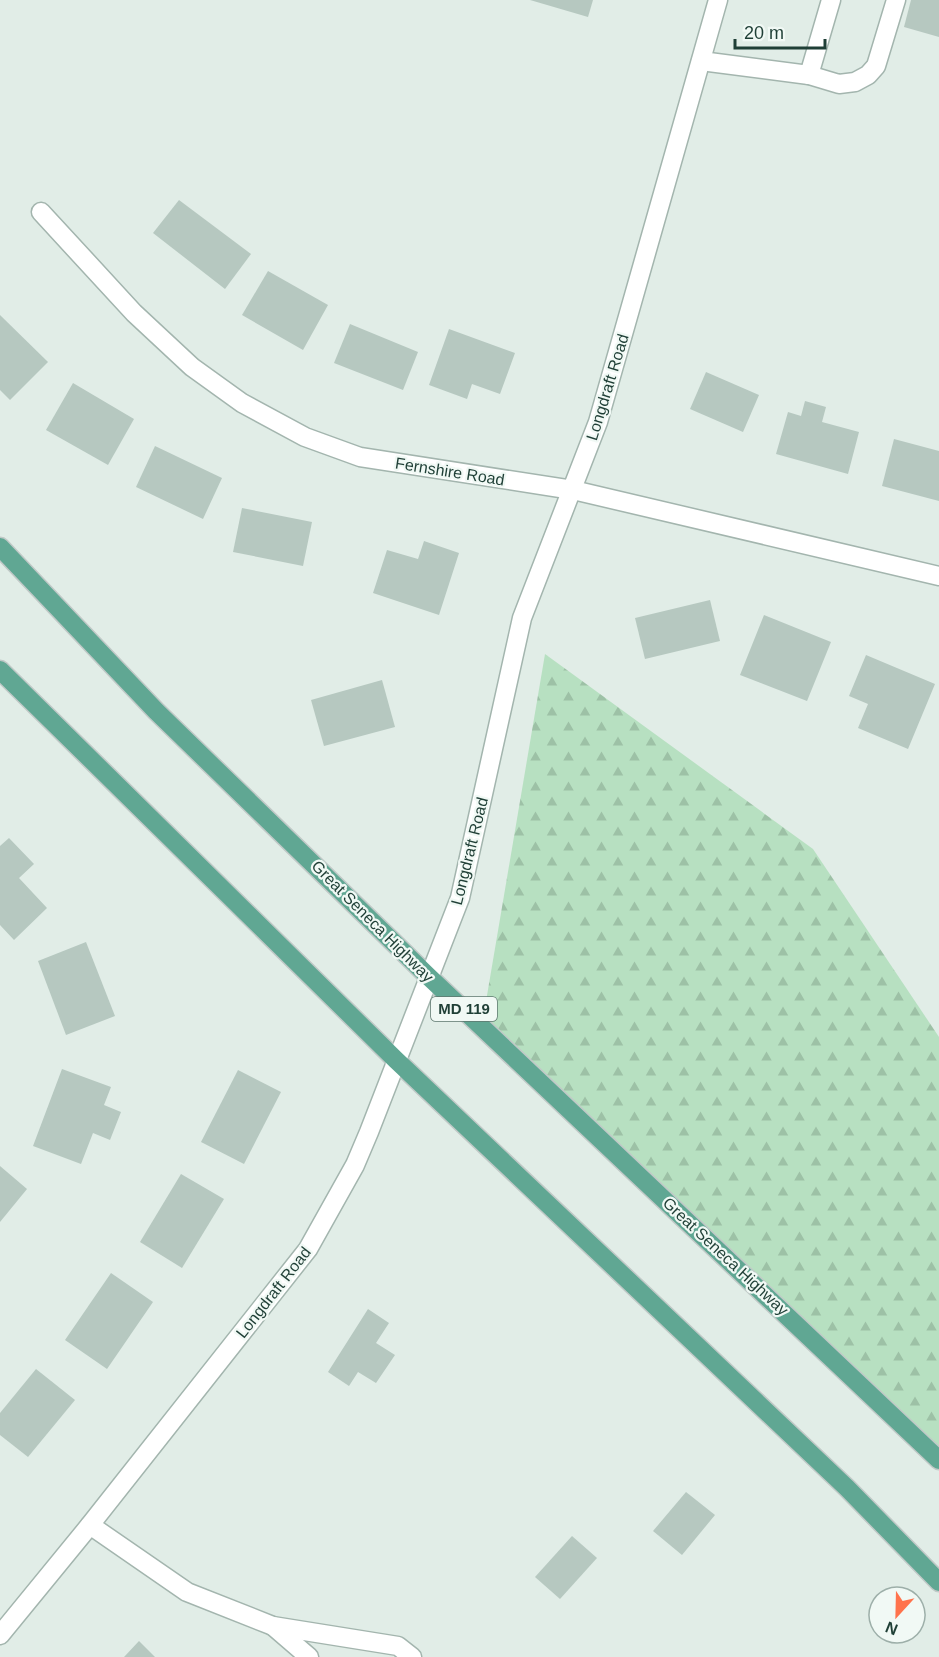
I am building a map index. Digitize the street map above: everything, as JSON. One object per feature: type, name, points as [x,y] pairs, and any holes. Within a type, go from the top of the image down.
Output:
[{"type":"main road","name":"Great Seneca Highway","points":[[0,547],[156,711],[429,977],[939,1460]]},
{"type":"main road","points":[[0,670],[396,1060],[720,1366],[939,1582]]},
{"type":"street","name":"Longdraft Road","points":[[0,1635],[308,1249],[355,1165],[460,898],[522,618],[598,423],[718,0]]},
{"type":"street","points":[[809,75],[831,0]]},
{"type":"street","points":[[701,61],[809,75],[839,84],[855,82],[876,66],[896,0]]},
{"type":"street","name":"Fernshire Road","points":[[41,212],[134,313],[192,367],[242,403],[295,431],[360,458],[573,490],[939,576]]},
{"type":"street","points":[[90,1525],[187,1592],[273,1626],[398,1646],[412,1657]]},
{"type":"street","points":[[273,1626],[309,1657]]},
{"type":"green space","points":[[545,654],[813,849],[939,1037],[939,1462],[482,1025]]},
{"type":"building","points":[[530,0],[593,0],[588,17]]},
{"type":"building","points":[[911,0],[939,0],[939,37],[904,27]]},
{"type":"building","points":[[179,200],[251,254],[225,289],[153,233]]},
{"type":"building","points":[[268,271],[328,305],[303,350],[242,315]]},
{"type":"building","points":[[0,315],[48,362],[10,400],[0,390]]},
{"type":"building","points":[[350,324],[418,352],[403,390],[334,363]]},
{"type":"building","points":[[449,329],[515,353],[500,394],[472,384],[467,399],[429,385]]},
{"type":"building","points":[[706,372],[759,395],[743,432],[690,409]]},
{"type":"building","points":[[73,383],[134,419],[108,465],[46,430]]},
{"type":"building","points":[[805,401],[826,407],[822,422],[859,432],[848,474],[776,454],[788,412],[801,416]]},
{"type":"building","points":[[894,439],[939,451],[939,501],[882,486]]},
{"type":"building","points":[[155,446],[222,478],[203,519],[136,487]]},
{"type":"building","points":[[242,508],[312,522],[303,566],[233,552]]},
{"type":"building","points":[[424,541],[459,553],[439,615],[373,593],[387,550],[418,559]]},
{"type":"building","points":[[710,600],[720,641],[645,659],[635,618]]},
{"type":"building","points":[[764,615],[831,642],[807,701],[740,675]]},
{"type":"building","points":[[866,655],[935,684],[908,749],[858,728],[868,704],[849,696]]},
{"type":"building","points":[[382,680],[395,727],[324,746],[311,700]]},
{"type":"building","points":[[9,838],[34,864],[19,878],[47,908],[14,940],[0,925],[0,846]]},
{"type":"building","points":[[86,942],[115,1016],[66,1035],[38,961]]},
{"type":"building","points":[[62,1069],[111,1087],[104,1105],[121,1112],[110,1140],[93,1133],[81,1164],[33,1146]]},
{"type":"building","points":[[238,1070],[281,1092],[244,1164],[201,1142]]},
{"type":"building","points":[[0,1166],[27,1189],[0,1222]]},
{"type":"building","points":[[181,1174],[224,1199],[182,1268],[140,1242]]},
{"type":"building","points":[[111,1273],[153,1302],[107,1369],[65,1340]]},
{"type":"building","points":[[368,1309],[389,1323],[376,1343],[395,1355],[376,1383],[358,1372],[349,1386],[328,1372]]},
{"type":"building","points":[[36,1369],[75,1400],[28,1457],[0,1435],[0,1413]]},
{"type":"building","points":[[686,1492],[715,1515],[682,1555],[653,1531]]},
{"type":"building","points":[[572,1536],[597,1558],[560,1599],[535,1577]]},
{"type":"building","points":[[139,1641],[155,1657],[124,1657]]}]
